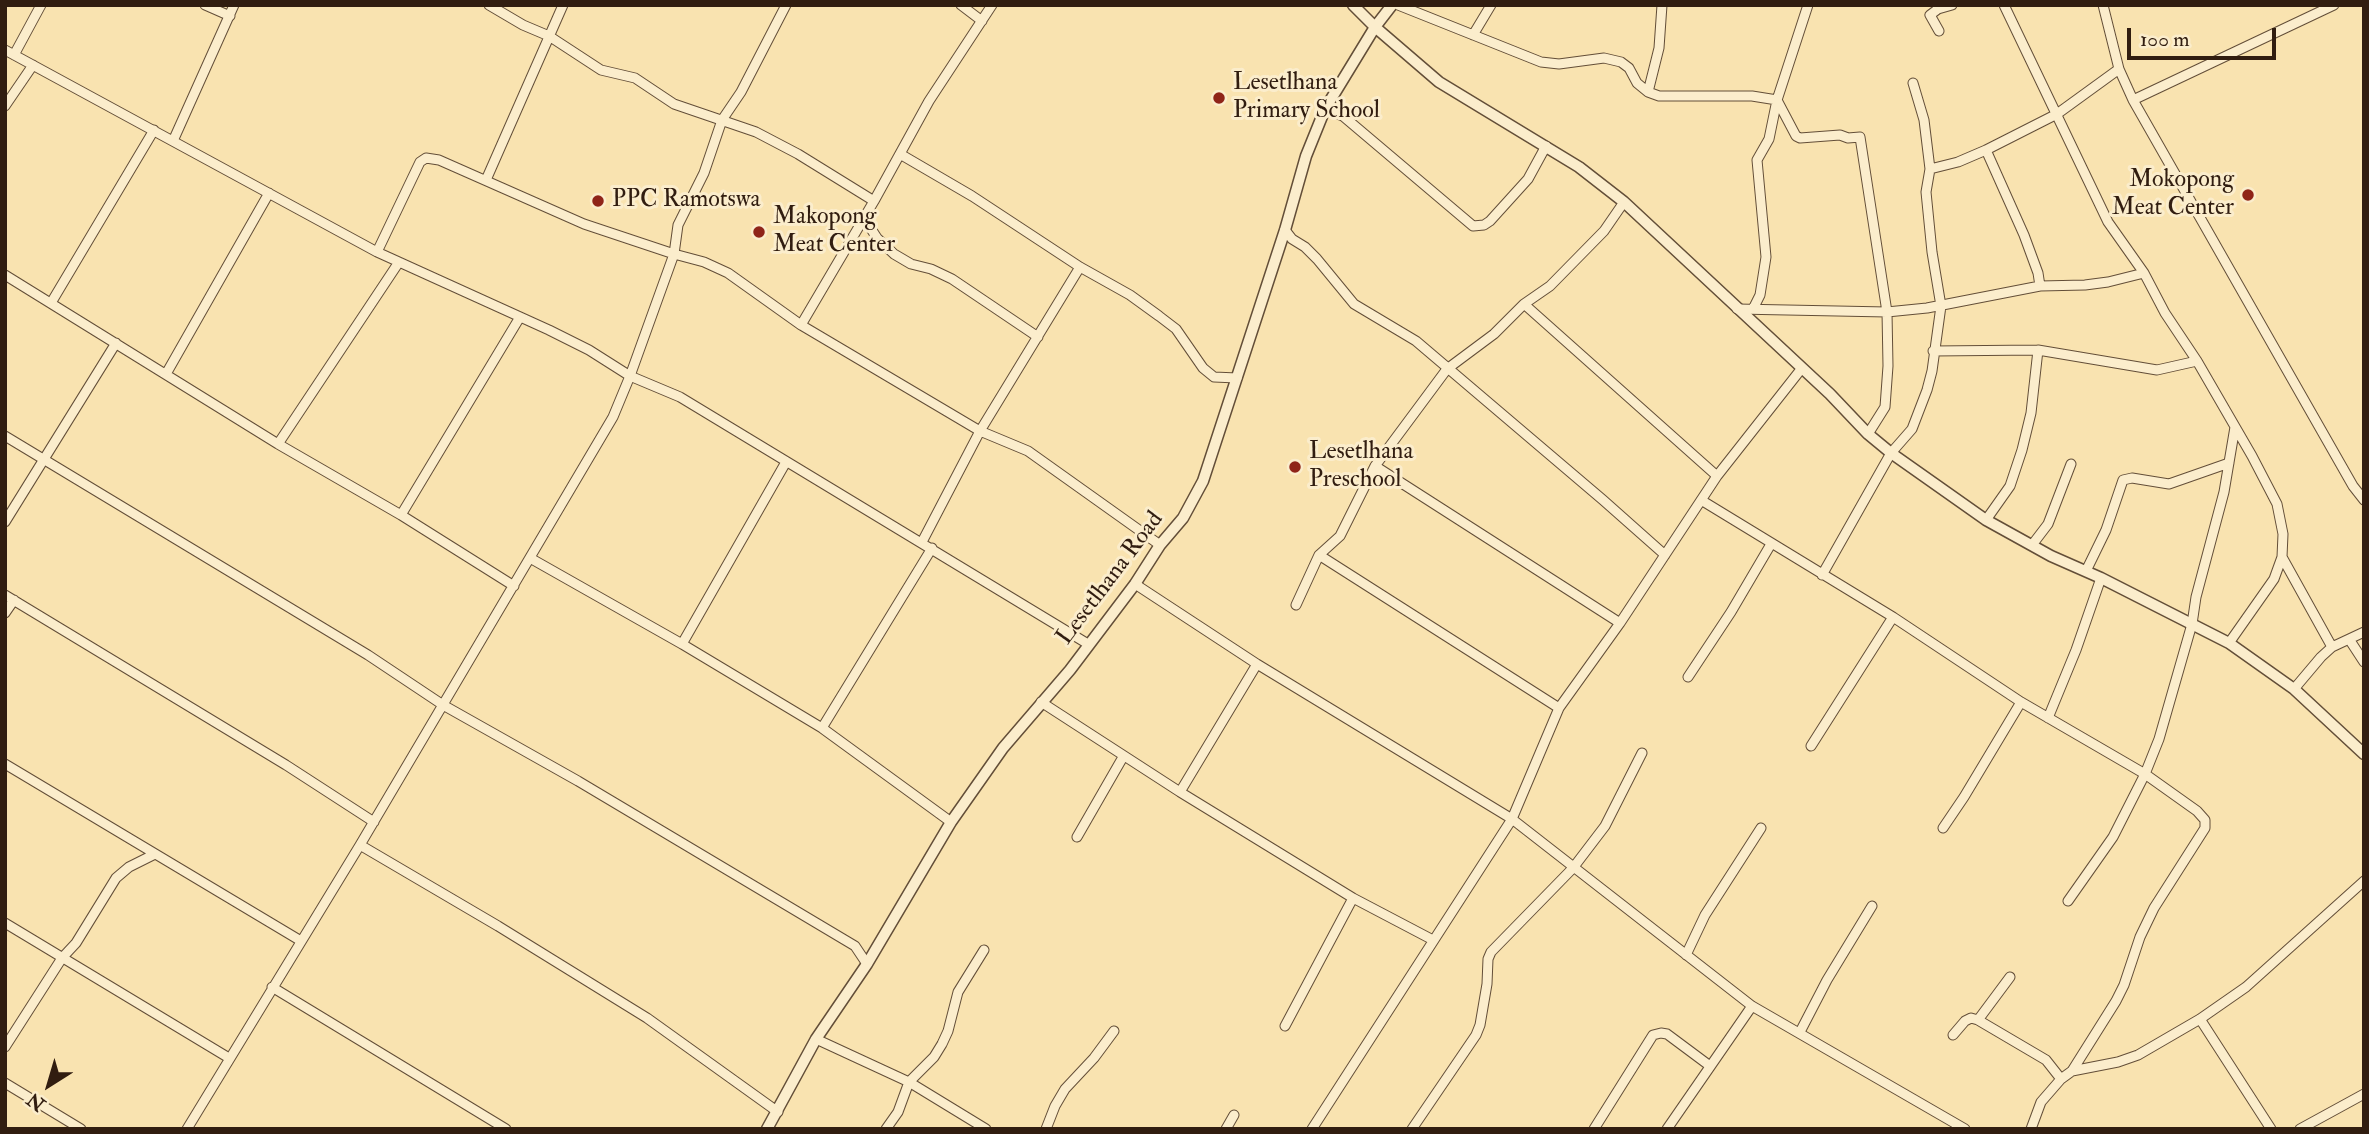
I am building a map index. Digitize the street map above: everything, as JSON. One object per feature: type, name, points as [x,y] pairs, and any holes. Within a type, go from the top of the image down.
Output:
[{"type":"street","points":[[41,5],[10,52],[377,252],[589,349],[630,376],[680,397],[1088,644]]},
{"type":"street","points":[[205,5],[230,16]]},
{"type":"street","points":[[173,141],[234,5]]},
{"type":"street","points":[[489,5],[523,25],[549,36],[601,70],[635,78],[674,104],[756,132],[798,154],[874,201]]},
{"type":"street","points":[[486,180],[563,5]]},
{"type":"street","points":[[187,1129],[374,822],[613,417],[674,254],[678,225],[704,173],[722,120],[741,92],[786,5]]},
{"type":"street","points":[[961,5],[982,20]]},
{"type":"street","points":[[801,325],[936,89],[992,5]]},
{"type":"street","points":[[1353,5],[1439,82],[1471,104],[1579,167],[1625,202],[1891,453],[1986,520],[2051,556],[2101,578],[2229,643],[2294,690],[2364,754]]},
{"type":"street","name":"Lesetlhana Road","points":[[767,1129],[816,1040],[867,964],[951,822],[1003,748],[1070,670],[1135,584],[1160,545],[1183,518],[1203,481],[1285,230],[1306,156],[1325,109],[1375,27],[1392,5]]},
{"type":"street","points":[[1398,5],[1541,62],[1559,64],[1604,58],[1621,62],[1629,68],[1637,83],[1648,92],[1659,96],[1752,96],[1777,100]]},
{"type":"street","points":[[1473,35],[1490,5]]},
{"type":"street","points":[[1753,309],[1760,295],[1766,257],[1757,160],[1769,138],[1777,100],[1808,5]]},
{"type":"street","points":[[1939,31],[1930,15],[1938,9],[1952,5]]},
{"type":"street","points":[[2004,5],[2108,222],[2144,273],[2165,313],[2197,361],[2277,504],[2283,534],[2282,557],[2274,579],[2229,643]]},
{"type":"street","points":[[2103,5],[2119,69],[2133,100],[2353,486],[2364,500]]},
{"type":"street","points":[[2133,100],[2334,5]]},
{"type":"street","points":[[1648,92],[1659,48],[1660,6]]},
{"type":"street","points":[[5,106],[33,65]]},
{"type":"street","points":[[1930,169],[1958,162],[1986,150],[2057,114],[2119,69]]},
{"type":"street","points":[[1822,575],[1891,453],[1912,429],[1927,390],[1941,306],[1926,192],[1930,169],[1924,120],[1913,83]]},
{"type":"street","points":[[1777,100],[1796,136],[1800,138],[1840,135],[1847,138],[1860,137],[1887,312],[1888,366],[1885,407],[1868,434]]},
{"type":"street","points":[[1325,109],[1343,116],[1473,226],[1484,225],[1498,212],[1528,179],[1546,146]]},
{"type":"street","points":[[51,303],[154,131]]},
{"type":"street","points":[[1986,150],[2024,235],[2038,272],[2040,286]]},
{"type":"street","points":[[900,154],[972,196],[1080,267],[1130,295],[1176,329],[1203,368],[1214,377],[1237,378]]},
{"type":"street","points":[[377,252],[421,162],[425,158],[439,160],[584,224],[704,262],[727,273],[801,325],[980,431],[1028,451],[1160,545]]},
{"type":"street","points":[[166,374],[269,193]]},
{"type":"street","points":[[1296,605],[1319,555],[1340,536],[1375,466],[1447,369],[1494,334],[1524,304],[1550,286],[1590,246],[1625,202]]},
{"type":"street","points":[[864,218],[877,238],[894,254],[911,264],[931,269],[951,279],[1038,337]]},
{"type":"street","points":[[1285,230],[1292,239],[1305,247],[1354,304],[1406,334],[1516,425],[1665,555]]},
{"type":"street","points":[[278,443],[399,262]]},
{"type":"street","points":[[922,542],[980,431],[1080,267]]},
{"type":"street","points":[[1737,309],[1887,312],[1941,306],[2040,286],[2108,282],[2144,273]]},
{"type":"street","points":[[5,275],[278,443],[401,514],[514,586]]},
{"type":"street","points":[[1524,304],[1717,476]]},
{"type":"street","points":[[401,514],[520,317]]},
{"type":"street","points":[[5,522],[116,343]]},
{"type":"street","points":[[1933,351],[2038,350],[2157,370],[2197,361]]},
{"type":"street","points":[[1986,520],[2010,486],[2022,450],[2031,413],[2038,350]]},
{"type":"street","points":[[1312,1129],[1512,819],[1559,708],[1620,624],[1717,476],[1802,369]]},
{"type":"street","points":[[2068,901],[2113,836],[2145,774],[2158,739],[2192,624],[2196,597],[2224,492],[2235,427]]},
{"type":"street","points":[[5,436],[368,655],[443,705],[578,781],[855,946],[867,964]]},
{"type":"street","points":[[682,644],[786,462]]},
{"type":"street","points":[[2086,571],[2106,530],[2123,480],[2132,478],[2169,484],[2229,463]]},
{"type":"street","points":[[2032,545],[2048,524],[2071,464]]},
{"type":"street","points":[[1375,466],[1620,624]]},
{"type":"street","points":[[1701,500],[1893,617],[2021,702],[2145,774],[2197,811],[2205,820],[2206,824],[2154,908],[2116,1000],[2072,1071],[2061,1079],[2041,1102],[2031,1129]]},
{"type":"street","points":[[1688,677],[1771,544]]},
{"type":"street","points":[[822,728],[932,548]]},
{"type":"street","points":[[1319,555],[1559,708]]},
{"type":"street","points":[[2282,557],[2332,648]]},
{"type":"street","points":[[530,558],[682,644],[822,728],[951,822]]},
{"type":"street","points":[[2048,718],[2076,650],[2101,578]]},
{"type":"street","points":[[1135,584],[1257,664],[1512,819],[1752,1006],[1965,1129]]},
{"type":"street","points":[[5,613],[9,598],[286,765],[374,822]]},
{"type":"street","points":[[1811,746],[1893,617]]},
{"type":"street","points":[[2294,690],[2321,657],[2332,648],[2364,632]]},
{"type":"street","points":[[2349,639],[2364,662]]},
{"type":"street","points":[[1180,792],[1257,664]]},
{"type":"street","points":[[1041,702],[1123,757],[1353,898],[1433,940]]},
{"type":"street","points":[[1943,828],[2021,702]]},
{"type":"street","points":[[1412,1129],[1476,1035],[1480,1025],[1491,952],[1573,868],[1610,819],[1642,753]]},
{"type":"street","points":[[1077,837],[1123,757]]},
{"type":"street","points":[[5,764],[301,941]]},
{"type":"street","points":[[1686,954],[1704,915],[1761,828]]},
{"type":"street","points":[[360,845],[647,1018],[778,1112]]},
{"type":"street","points":[[5,1047],[62,958],[76,943],[116,878],[129,867],[155,854]]},
{"type":"street","points":[[2072,1071],[2119,1062],[2138,1055],[2200,1019],[2246,987],[2364,881]]},
{"type":"street","points":[[1285,1026],[1353,898]]},
{"type":"street","points":[[1800,1032],[1827,980],[1872,906]]},
{"type":"street","points":[[5,923],[229,1058]]},
{"type":"street","points":[[886,1129],[898,1112],[909,1082],[934,1057],[942,1044],[958,992],[984,950]]},
{"type":"street","points":[[1978,1020],[2010,977]]},
{"type":"street","points":[[272,987],[506,1129]]},
{"type":"street","points":[[1667,1129],[1752,1006]]},
{"type":"street","points":[[1953,1035],[1965,1021],[1971,1018],[1978,1020],[2046,1060],[2061,1079]]},
{"type":"street","points":[[2200,1019],[2271,1129]]},
{"type":"street","points":[[1046,1129],[1065,1089],[1094,1058],[1114,1031]]},
{"type":"street","points":[[1594,1129],[1653,1035],[1661,1032],[1667,1034],[1710,1066]]},
{"type":"street","points":[[816,1040],[909,1082],[986,1129]]},
{"type":"street","points":[[5,1083],[81,1129]]},
{"type":"street","points":[[2300,1129],[2364,1094]]},
{"type":"street","points":[[1226,1129],[1234,1115]]},
{"type":"place","name":"Lesetlhana Primary School","points":[[1219,98]]},
{"type":"place","name":"Mokopong Meat Center","points":[[2248,195]]},
{"type":"place","name":"PPC Ramotswa","points":[[598,201]]},
{"type":"place","name":"Makopong Meat Center","points":[[759,232]]},
{"type":"place","name":"Lesetlhana Preschool","points":[[1295,467]]}]
